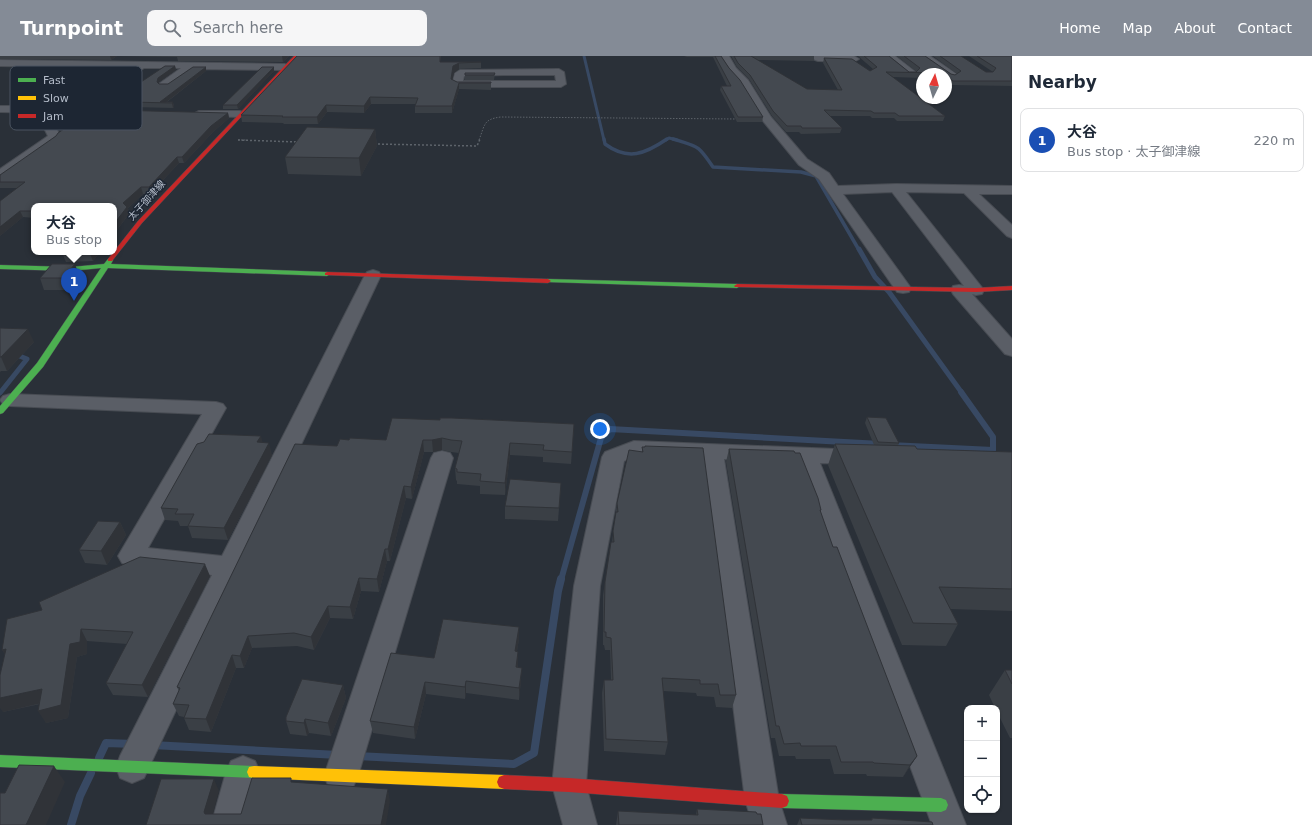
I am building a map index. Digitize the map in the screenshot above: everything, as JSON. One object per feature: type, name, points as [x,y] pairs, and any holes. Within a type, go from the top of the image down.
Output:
[{"type":"street","points":[[0,62],[4,56]]},
{"type":"street","points":[[46,63],[59,56]]},
{"type":"street","points":[[90,64],[102,56]]},
{"type":"street","points":[[227,66],[236,56]]},
{"type":"street","points":[[253,66],[265,56]]},
{"type":"street","name":"太子御津線","points":[[117,253],[140,222],[296,56]]},
{"type":"street","points":[[724,56],[732,70],[744,82],[767,119],[803,162],[824,176],[903,288]]},
{"type":"street","points":[[816,56],[818,58],[852,58],[864,67]]},
{"type":"street","points":[[889,56],[912,73]]},
{"type":"street","points":[[924,56],[953,75]]},
{"type":"street","points":[[0,62],[127,64],[140,61],[190,66],[285,67]]},
{"type":"street","points":[[504,72],[506,61]]},
{"type":"street","points":[[164,85],[190,66]]},
{"type":"street","points":[[504,72],[559,72],[561,84],[457,84],[460,73],[504,72]]},
{"type":"street","points":[[188,114],[240,114]]},
{"type":"street","points":[[0,175],[53,138],[54,135],[51,130]]},
{"type":"street","points":[[834,190],[896,188],[1012,190]]},
{"type":"street","points":[[896,188],[975,290],[1012,350]]},
{"type":"street","points":[[968,190],[1012,233]]},
{"type":"street","name":"太子御津線","points":[[5,405],[40,365],[115,255]]},
{"type":"street","points":[[0,267],[71,269],[107,266],[628,284],[879,290],[903,288],[975,290],[1012,294]]},
{"type":"street","points":[[132,767],[373,276]]},
{"type":"street","points":[[975,290],[1012,288]]},
{"type":"street","points":[[5,405],[216,408],[131,556],[229,567]]},
{"type":"street","points":[[580,825],[569,785],[587,586],[613,457],[634,448],[885,458]]},
{"type":"street","points":[[712,452],[766,813]]},
{"type":"street","points":[[0,761],[569,785],[766,813],[945,815],[806,455]]},
{"type":"street","points":[[341,776],[442,458]]},
{"type":"street","points":[[228,825],[243,772]]},
{"type":"path","points":[[369,144],[477,146],[486,122],[490,118],[501,117],[767,119]]},
{"type":"path","points":[[217,140],[305,142]]},
{"type":"building","points":[[297,56],[440,56],[440,62],[481,62],[459,63],[453,66],[451,79],[457,82],[491,83],[459,83],[452,106],[415,106],[418,98],[370,97],[364,106],[326,105],[317,117],[241,115]]},
{"type":"building","points":[[715,56],[721,56],[740,80],[763,117],[738,117],[721,86],[731,86]]},
{"type":"building","points":[[734,56],[751,56],[807,89],[842,90],[824,58],[852,59],[870,71],[877,67],[864,56],[889,56],[909,72],[916,73],[886,72],[916,94],[916,104],[929,104],[945,116],[899,116],[895,113],[874,113],[871,111],[824,110],[842,128],[802,128],[801,126],[787,126],[773,111],[750,75],[738,63]]},
{"type":"building","points":[[904,56],[925,56],[942,68],[920,68]]},
{"type":"building","points":[[940,56],[961,56],[986,72],[993,72],[996,68],[977,56],[1012,56],[1012,81],[953,81],[952,74],[955,75],[961,71]]},
{"type":"building","points":[[165,66],[175,66],[158,78],[157,82],[159,84],[168,84],[193,67],[206,67],[160,102],[173,102],[172,103],[142,102],[142,81]]},
{"type":"building","points":[[262,67],[274,67],[237,105],[223,105]]},
{"type":"building","points":[[465,73],[495,73],[494,75],[465,75]]},
{"type":"building","points":[[142,111],[228,113],[211,126],[182,157],[177,157],[149,187],[141,187],[123,203],[127,207],[117,220],[117,203],[31,203],[31,211],[20,211],[0,227],[0,201],[25,182],[0,182],[0,175],[56,136],[62,130],[142,130]]},
{"type":"building","points":[[307,127],[375,129],[359,158],[285,157]]},
{"type":"building","points":[[52,264],[75,264],[63,278],[40,278]]},
{"type":"building","points":[[0,328],[28,329],[1,357],[0,357]]},
{"type":"building","points":[[867,417],[886,418],[899,443],[878,442]]},
{"type":"building","points":[[392,418],[440,420],[440,418],[452,418],[574,424],[572,452],[543,450],[544,445],[510,443],[505,483],[480,481],[481,474],[457,472],[457,469],[455,468],[462,441],[442,438],[423,440],[411,487],[404,486],[388,549],[385,549],[377,579],[359,578],[350,607],[328,606],[311,637],[294,633],[248,636],[240,656],[232,655],[206,719],[184,718],[189,705],[173,704],[180,688],[177,687],[295,444],[337,446],[340,439],[349,440],[350,438],[386,440]]},
{"type":"building","points":[[209,434],[261,436],[257,442],[269,443],[224,528],[188,526],[194,514],[175,514],[178,509],[161,508],[197,444],[204,442]]},
{"type":"building","points":[[835,444],[915,446],[917,449],[1012,452],[1012,589],[939,587],[958,624],[913,623]]},
{"type":"building","points":[[642,447],[703,448],[736,695],[720,695],[718,684],[700,684],[700,680],[662,678],[668,742],[606,739],[604,680],[613,680],[611,638],[606,637],[606,632],[604,632],[605,582],[611,542],[614,542],[613,531],[616,512],[618,512],[617,503],[629,450],[643,452]]},
{"type":"building","points":[[729,449],[794,451],[795,453],[800,453],[818,498],[820,510],[833,547],[837,547],[917,756],[910,765],[873,762],[841,762],[836,746],[801,746],[800,743],[784,744],[779,726],[776,726]]},
{"type":"building","points":[[510,479],[561,483],[559,508],[505,506]]},
{"type":"building","points":[[98,521],[120,522],[101,551],[79,550]]},
{"type":"building","points":[[140,557],[205,564],[142,685],[106,683],[133,632],[81,629],[80,642],[70,644],[61,705],[38,711],[42,689],[0,698],[0,675],[6,649],[2,650],[7,619],[42,610],[39,602]]},
{"type":"building","points":[[443,619],[519,627],[515,651],[518,652],[516,667],[522,668],[519,688],[466,681],[465,687],[425,682],[414,727],[370,721],[391,653],[434,658]]},
{"type":"building","points":[[1005,670],[1012,670],[1012,684]]},
{"type":"building","points":[[302,679],[343,685],[328,723],[305,719],[304,723],[286,721],[286,717]]},
{"type":"building","points":[[19,765],[54,766],[26,825],[0,825],[0,793],[5,793]]},
{"type":"building","points":[[252,778],[291,778],[291,782],[388,789],[381,825],[146,825],[161,779],[214,779],[204,812],[205,814],[241,814]]},
{"type":"building","points":[[697,809],[756,812],[757,814],[761,814],[763,825],[619,825],[618,811],[698,815]]},
{"type":"building","points":[[800,818],[872,820],[872,818],[932,822],[933,825],[802,825]]},
{"type":"waterway","points":[[584,56],[604,140]]},
{"type":"waterway","points":[[666,140],[669,138],[673,139]]},
{"type":"waterway","points":[[604,139],[605,144],[613,149],[629,154],[644,152],[667,139]]},
{"type":"waterway","points":[[673,139],[677,140]]},
{"type":"waterway","points":[[673,139],[697,148],[704,154],[713,167],[801,172],[816,176],[859,250]]},
{"type":"waterway","points":[[859,249],[875,277],[889,292],[962,393]]},
{"type":"waterway","points":[[0,348],[27,359],[0,393]]},
{"type":"waterway","points":[[890,445],[993,450],[993,437],[961,392]]},
{"type":"waterway","points":[[561,580],[601,438],[610,429],[881,444]]},
{"type":"waterway","points":[[357,756],[514,764],[534,753],[561,579]]},
{"type":"waterway","points":[[99,758],[106,743],[134,744]]},
{"type":"waterway","points":[[152,745],[338,755]]},
{"type":"waterway","points":[[71,825],[80,796],[91,773]]},
{"type":"traffic: fast","points":[[0,411],[40,365],[110,260]]},
{"type":"traffic: fast","points":[[0,267],[71,269],[107,266],[327,274]]},
{"type":"traffic: fast","points":[[548,281],[737,286]]},
{"type":"traffic: fast","points":[[0,761],[254,772]]},
{"type":"traffic: fast","points":[[782,801],[941,805]]},
{"type":"traffic: slow","points":[[254,772],[504,782]]},
{"type":"traffic: jam","points":[[117,251],[140,222],[296,56]]},
{"type":"traffic: jam","points":[[110,260],[114,255]]},
{"type":"traffic: jam","points":[[327,274],[548,281]]},
{"type":"traffic: jam","points":[[737,286],[976,290],[1012,288]]},
{"type":"traffic: jam","points":[[504,782],[569,785],[782,801]]},
{"type":"place","name":"大谷","points":[[74,301]]}]
